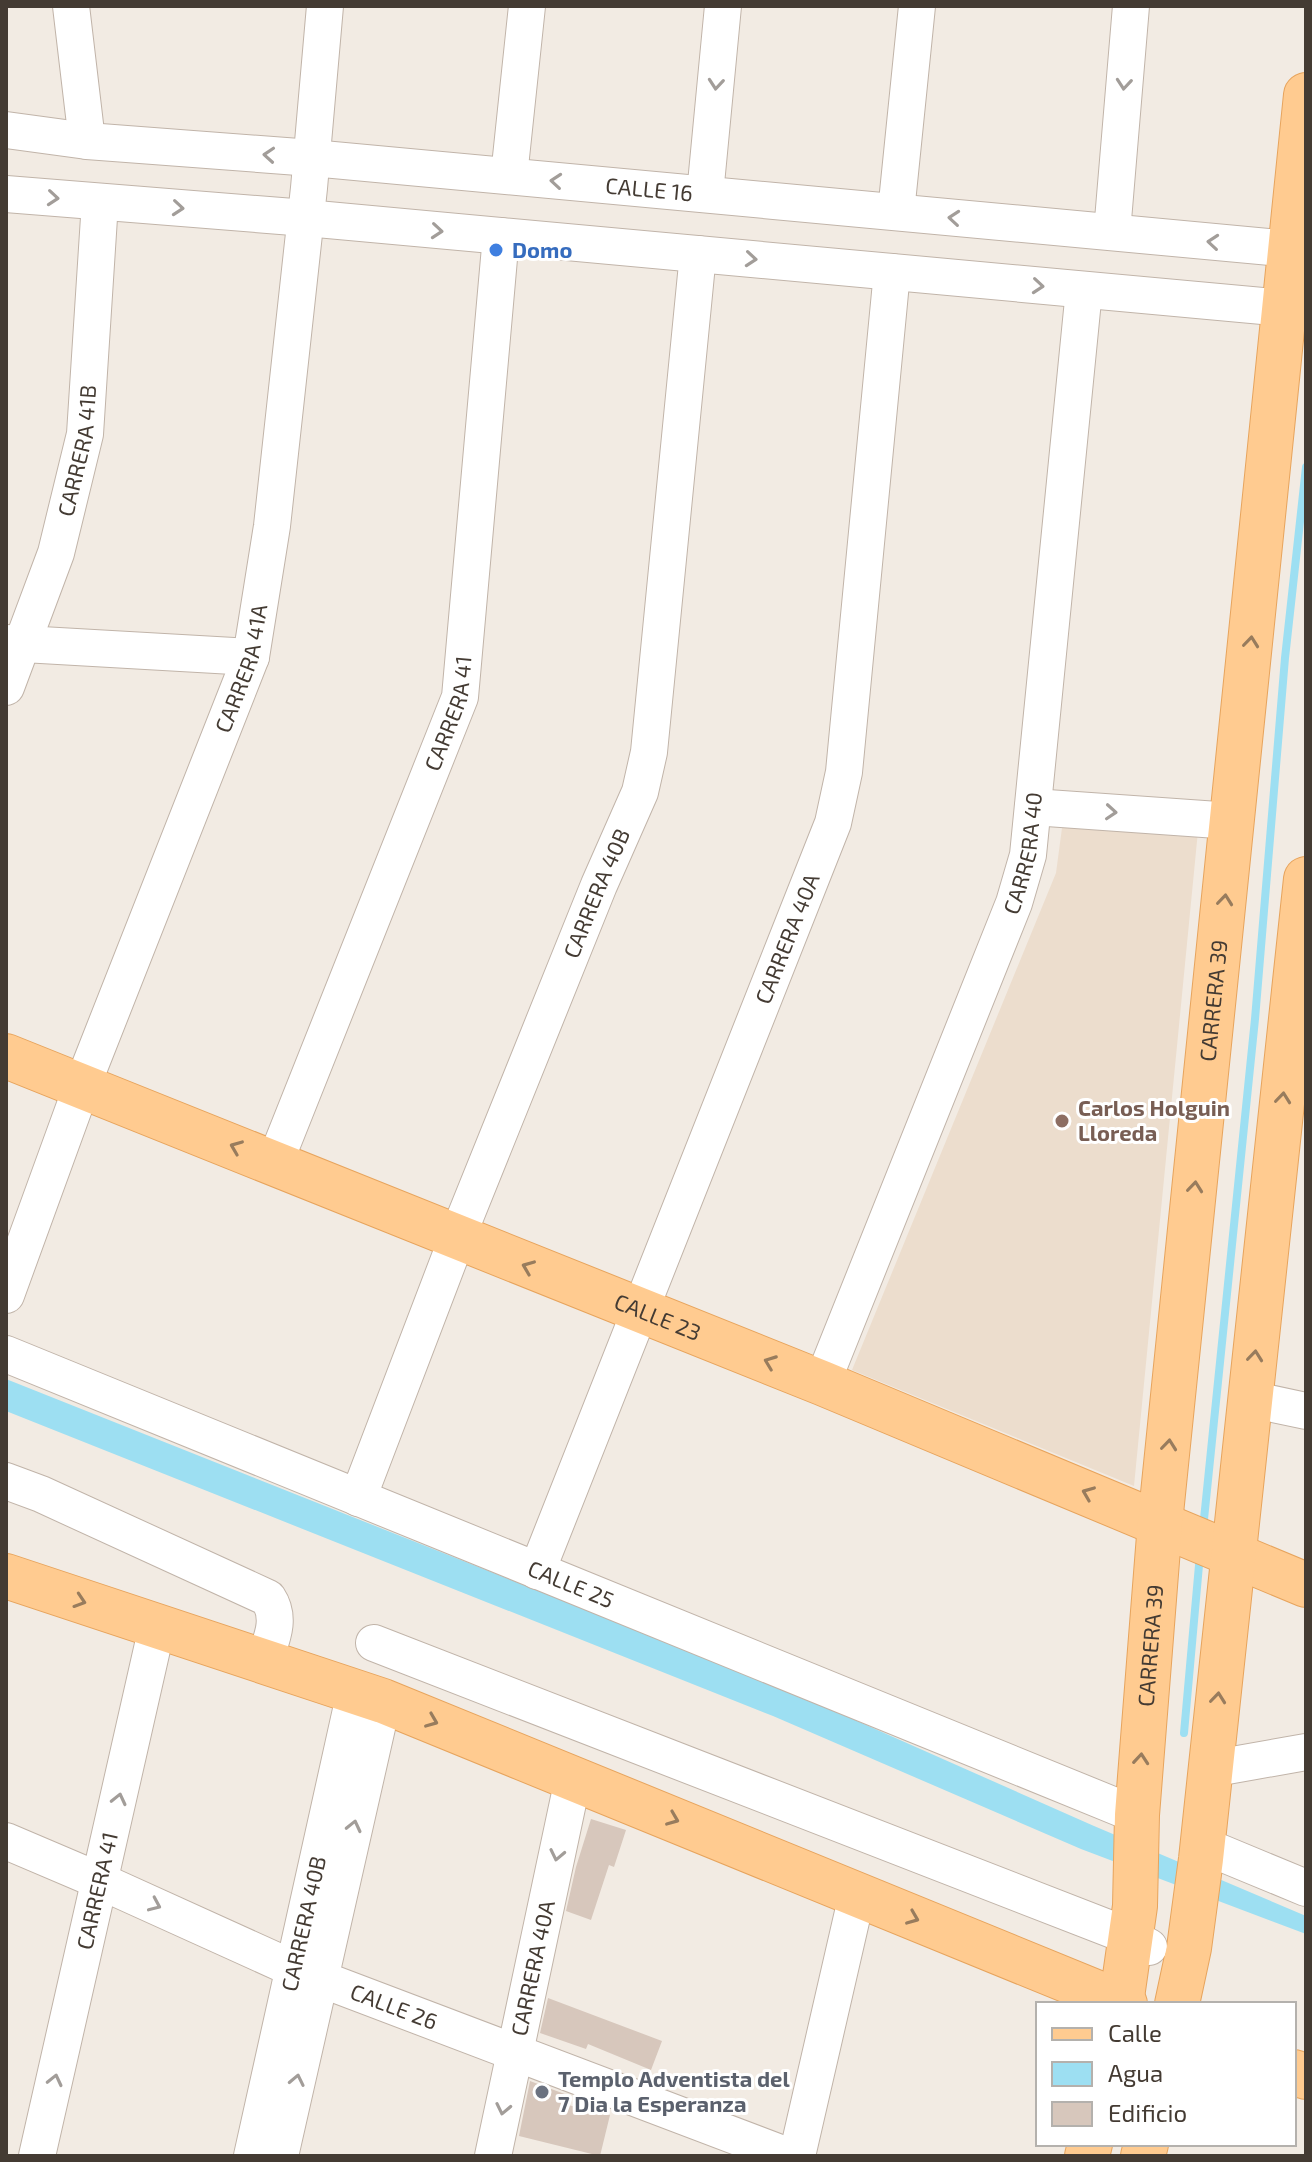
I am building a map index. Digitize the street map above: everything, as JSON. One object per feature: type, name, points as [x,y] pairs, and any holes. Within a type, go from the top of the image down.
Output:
[{"type":"main road","name":"CARRERA 39","points":[[1123,2002],[1138,1886],[1194,1538],[1232,821],[1306,95]]},
{"type":"main road","name":"CARRERA 39","points":[[1177,2002],[1199,1868],[1210,1769],[1194,1538],[1250,1399],[1298,1041],[1306,879]]},
{"type":"main road","name":"CALLE 23","points":[[6,1056],[822,1383],[1306,1585]]},
{"type":"main road","points":[[6,1576],[369,1696],[1118,2002]]},
{"type":"main road","name":"CARRERA 39","points":[[1138,1886],[1167,2002]]},
{"type":"street","points":[[71,6],[87,141]]},
{"type":"street","name":"CARRERA 41A","points":[[6,1295],[82,1086],[251,657],[272,526],[306,218],[325,6]]},
{"type":"street","points":[[509,176],[527,6]]},
{"type":"street","points":[[705,194],[723,6]]},
{"type":"street","points":[[896,212],[917,6]]},
{"type":"street","points":[[1112,232],[1131,6]]},
{"type":"street","name":"CALLE 16","points":[[6,130],[87,141],[312,158],[1291,249]]},
{"type":"street","points":[[6,194],[306,218],[1284,308]]},
{"type":"street","name":"CARRERA 41B","points":[[6,687],[15,643],[56,553],[85,434],[100,202]]},
{"type":"street","name":"CARRERA 41","points":[[275,1162],[460,697],[501,236]]},
{"type":"street","name":"CARRERA 40B","points":[[358,1498],[457,1238],[599,885],[640,792],[649,752],[698,254]]},
{"type":"street","name":"CARRERA 40A","points":[[537,1571],[833,823],[844,772],[892,272]]},
{"type":"street","name":"CARRERA 40","points":[[822,1383],[1014,903],[1028,855],[1084,290]]},
{"type":"street","points":[[15,643],[251,657]]},
{"type":"street","points":[[1033,807],[1232,821]]},
{"type":"street","name":"CALLE 25","points":[[6,1354],[537,1571],[1138,1886]]},
{"type":"street","points":[[1250,1399],[1306,1411]]},
{"type":"street","points":[[6,1481],[41,1494],[268,1598],[275,1608],[276,1619],[264,1662]]},
{"type":"street","name":"CARRERA 41","points":[[37,2156],[157,1627]]},
{"type":"street","points":[[374,1643],[1138,1886]]},
{"type":"street","name":"CARRERA 40B","points":[[252,2156],[306,1973],[369,1696]]},
{"type":"street","points":[[1210,1769],[1306,1752]]},
{"type":"street","name":"CARRERA 40A","points":[[493,2156],[573,1779]]},
{"type":"street","name":"CALLE 26","points":[[6,1841],[306,1973],[788,2156]]},
{"type":"street","points":[[1199,1868],[1306,1888]]},
{"type":"street","points":[[797,2156],[857,1895]]},
{"type":"street","name":"CARRERA 40B","points":[[280,2156],[306,1973]]},
{"type":"shaded area","name":"Carlos Holguin Lloreda","points":[[1064,813],[1198,831],[1134,1486],[852,1370],[1056,873]]},
{"type":"water","points":[[6,1379],[785,1689],[1306,1916],[1306,1934],[1081,1849],[773,1716],[6,1411]]},
{"type":"building","points":[[591,1819],[626,1830],[614,1867],[609,1865],[591,1920],[566,1911]]},
{"type":"building","points":[[548,1998],[662,2041],[651,2070],[588,2044],[586,2049],[540,2033]]},
{"type":"building","points":[[530,2081],[570,2096],[568,2105],[610,2115],[600,2156],[519,2136]]},
{"type":"waterway","points":[[1203,1529],[1255,1019],[1285,658],[1306,467]]},
{"type":"waterway","points":[[1184,1733],[1200,1554]]},
{"type":"place","name":"Domo","points":[[496,250]]},
{"type":"place","name":"Carlos Holguin Lloreda","points":[[1062,1121]]},
{"type":"place","name":"Templo Adventista del 7 Dia la Esperanza","points":[[542,2092]]}]
